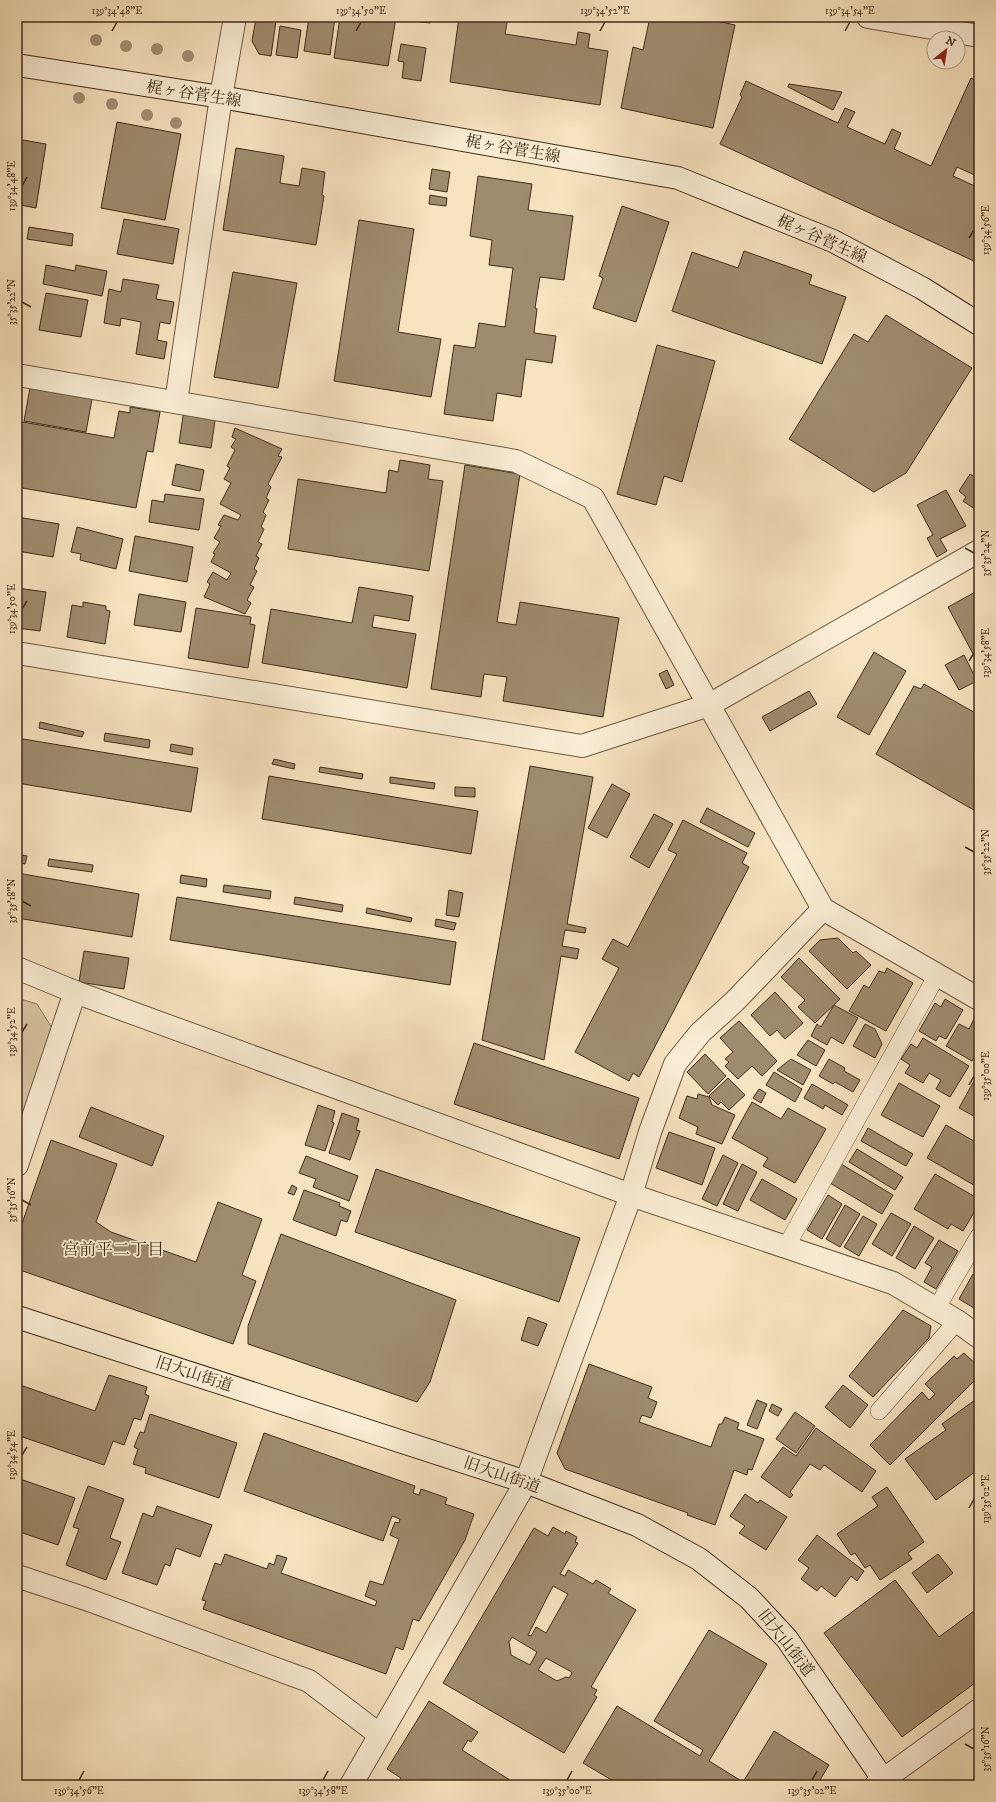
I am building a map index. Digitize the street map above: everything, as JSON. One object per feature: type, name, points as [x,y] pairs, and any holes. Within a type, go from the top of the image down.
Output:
[{"type":"street","points":[[176,402],[221,97],[236,17]]},
{"type":"street","points":[[868,17],[979,36]]},
{"type":"street","name":"梶ヶ谷菅生線","points":[[17,65],[221,97],[678,178],[833,241],[922,288],[979,324]]},
{"type":"street","points":[[17,375],[516,461],[593,498],[823,910],[979,999]]},
{"type":"street","points":[[17,653],[582,746],[709,705],[979,551]]},
{"type":"street","points":[[351,1785],[526,1482],[631,1195],[650,1132],[675,1064],[700,1033],[735,1001],[823,910]]},
{"type":"street","points":[[17,968],[75,992],[631,1195],[893,1283],[957,1321],[979,1337]]},
{"type":"street","points":[[17,1165],[75,992]]},
{"type":"street","name":"旧大山街道","points":[[17,1317],[526,1482],[637,1525],[699,1560],[748,1598],[787,1639],[882,1783]]},
{"type":"street","points":[[17,1576],[86,1599],[309,1681],[380,1735]]},
{"type":"street","points":[[882,1783],[979,1710]]},
{"type":"lane","points":[[786,1247],[937,975]]},
{"type":"lane","points":[[936,1309],[979,1236]]},
{"type":"lane","points":[[879,1411],[957,1321]]},
{"type":"shaded area","points":[[17,998],[37,1004],[52,1028],[17,1130]]},
{"type":"building","points":[[309,17],[335,17],[330,55],[304,51]]},
{"type":"building","points":[[340,17],[396,17],[388,66],[334,58]]},
{"type":"building","points":[[405,17],[431,17],[430,23],[404,20]]},
{"type":"building","points":[[459,17],[508,17],[505,34],[576,45],[578,32],[590,34],[588,48],[608,51],[600,105],[450,82]]},
{"type":"building","points":[[650,17],[699,17],[735,25],[713,128],[621,108],[633,47],[643,50]]},
{"type":"building","points":[[956,17],[972,17],[971,19]]},
{"type":"building","points":[[256,18],[276,21],[271,56],[259,54],[252,41]]},
{"type":"building","points":[[280,26],[301,30],[297,58],[276,55]]},
{"type":"building","points":[[401,44],[426,48],[421,81],[402,78],[404,62],[398,61]]},
{"type":"building","points":[[979,75],[979,177],[957,167],[953,176],[979,188],[979,254],[976,262],[720,144],[742,97],[740,95],[746,81],[838,123],[845,108],[855,112],[847,127],[885,144],[892,129],[901,133],[894,149],[931,166],[971,78],[976,81]]},
{"type":"building","points":[[789,84],[842,92],[833,110],[788,87]]},
{"type":"building","points":[[117,122],[181,134],[165,220],[101,208]]},
{"type":"building","points":[[17,139],[46,144],[36,208],[20,205],[17,227]]},
{"type":"building","points":[[236,148],[284,156],[280,183],[299,186],[302,168],[325,172],[322,195],[324,196],[316,245],[223,230]]},
{"type":"building","points":[[432,169],[450,172],[447,192],[429,189]]},
{"type":"building","points":[[478,176],[532,184],[528,210],[573,216],[564,280],[540,277],[535,308],[537,309],[534,333],[556,336],[552,363],[526,359],[521,397],[497,393],[493,421],[444,414],[454,345],[475,348],[479,323],[505,327],[513,268],[489,265],[492,240],[470,236]]},
{"type":"building","points":[[430,195],[447,198],[446,206],[429,204]]},
{"type":"building","points":[[622,206],[669,222],[636,322],[593,308],[603,278],[599,276]]},
{"type":"building","points":[[124,219],[179,229],[173,264],[117,254]]},
{"type":"building","points":[[359,220],[414,229],[398,332],[441,339],[431,397],[334,381]]},
{"type":"building","points":[[29,227],[73,234],[72,246],[27,239]]},
{"type":"building","points":[[744,251],[812,275],[809,284],[846,297],[822,364],[672,311],[692,252],[738,268]]},
{"type":"building","points":[[46,265],[75,271],[76,265],[107,271],[102,296],[43,284]]},
{"type":"building","points":[[233,272],[297,283],[278,388],[214,377]]},
{"type":"building","points":[[123,279],[159,285],[156,299],[174,302],[170,324],[160,322],[157,340],[167,342],[164,359],[136,354],[141,322],[121,318],[120,326],[104,323],[109,289],[121,292]]},
{"type":"building","points":[[46,293],[88,300],[81,337],[39,330]]},
{"type":"building","points":[[886,315],[972,368],[906,473],[874,492],[789,439],[854,334],[868,342]]},
{"type":"building","points":[[657,345],[715,361],[682,482],[664,476],[656,505],[617,494]]},
{"type":"building","points":[[30,388],[92,399],[86,432],[24,421]]},
{"type":"building","points":[[130,407],[160,412],[153,452],[147,451],[136,508],[17,487],[17,421],[114,438],[119,411],[130,413]]},
{"type":"building","points":[[184,409],[216,414],[211,448],[179,443]]},
{"type":"building","points":[[235,428],[282,449],[278,456],[282,457],[268,484],[271,487],[266,498],[269,500],[263,512],[266,515],[261,527],[264,529],[258,542],[262,544],[256,556],[259,558],[254,569],[257,571],[250,585],[254,587],[247,600],[251,603],[245,614],[204,597],[210,584],[207,582],[213,572],[227,580],[231,573],[211,562],[215,554],[213,553],[220,542],[214,538],[221,526],[218,525],[224,515],[238,520],[241,515],[220,504],[231,483],[224,479],[230,468],[227,466],[235,450],[231,447],[236,439],[232,437]]},
{"type":"building","points":[[400,460],[430,465],[428,479],[443,481],[429,571],[288,549],[298,479],[386,493],[389,470],[398,472]]},
{"type":"building","points":[[176,464],[204,470],[200,491],[172,485]]},
{"type":"building","points":[[465,465],[520,474],[497,622],[516,625],[520,602],[619,618],[603,717],[503,701],[507,677],[484,674],[481,697],[431,689]]},
{"type":"building","points":[[970,474],[979,480],[979,512],[963,501],[966,497],[959,491]]},
{"type":"building","points":[[946,490],[966,526],[940,539],[947,551],[937,557],[927,538],[933,535],[917,505]]},
{"type":"building","points":[[165,494],[204,499],[199,530],[149,522],[152,500],[164,502]]},
{"type":"building","points":[[17,517],[59,524],[53,557],[17,551]]},
{"type":"building","points":[[77,527],[123,539],[116,569],[80,560],[81,554],[71,552]]},
{"type":"building","points":[[135,536],[193,547],[187,582],[129,571]]},
{"type":"building","points":[[359,587],[413,596],[409,621],[374,615],[372,627],[416,634],[407,688],[262,663],[271,609],[352,623]]},
{"type":"building","points":[[17,588],[46,592],[40,631],[17,628]]},
{"type":"building","points":[[979,590],[979,665],[948,607]]},
{"type":"building","points":[[139,594],[186,602],[181,632],[134,625]]},
{"type":"building","points":[[83,602],[106,606],[106,610],[110,611],[105,644],[67,637],[72,605],[83,607]]},
{"type":"building","points":[[196,608],[251,617],[250,624],[255,625],[248,668],[188,658]]},
{"type":"building","points":[[874,652],[906,671],[869,735],[837,717]]},
{"type":"building","points":[[964,655],[977,681],[959,690],[945,665]]},
{"type":"building","points":[[667,670],[674,685],[666,689],[659,674]]},
{"type":"building","points":[[924,684],[979,715],[979,813],[876,754],[914,686],[921,689]]},
{"type":"building","points":[[809,691],[817,704],[770,731],[762,717]]},
{"type":"building","points":[[40,722],[84,732],[82,737],[39,728]]},
{"type":"building","points":[[105,733],[150,740],[149,748],[104,741]]},
{"type":"building","points":[[17,738],[198,768],[191,812],[17,783]]},
{"type":"building","points":[[171,744],[193,748],[192,755],[170,751]]},
{"type":"building","points":[[274,759],[295,764],[294,769],[272,764]]},
{"type":"building","points":[[530,766],[593,777],[567,924],[586,928],[585,933],[565,930],[562,946],[579,949],[577,959],[561,956],[544,1060],[482,1040]]},
{"type":"building","points":[[320,767],[363,774],[362,779],[319,772]]},
{"type":"building","points":[[269,776],[478,811],[471,854],[262,819]]},
{"type":"building","points":[[390,777],[435,783],[434,789],[390,783]]},
{"type":"building","points":[[612,784],[630,794],[607,838],[588,828]]},
{"type":"building","points":[[455,787],[475,788],[475,797],[455,796]]},
{"type":"building","points":[[707,808],[755,833],[748,847],[700,822]]},
{"type":"building","points":[[654,814],[673,824],[649,868],[630,857]]},
{"type":"building","points":[[683,820],[747,853],[742,863],[749,867],[639,1077],[633,1073],[629,1081],[575,1052],[619,968],[602,959],[613,939],[628,947],[677,854],[668,850]]},
{"type":"building","points":[[17,854],[27,856],[25,864],[17,862]]},
{"type":"building","points":[[49,859],[93,865],[92,872],[48,866]]},
{"type":"building","points":[[17,873],[139,894],[132,937],[17,918]]},
{"type":"building","points":[[181,875],[207,879],[206,887],[180,883]]},
{"type":"building","points":[[224,885],[271,891],[270,899],[223,892]]},
{"type":"building","points":[[449,890],[463,893],[459,917],[446,915]]},
{"type":"building","points":[[177,897],[456,942],[450,985],[170,940]]},
{"type":"building","points":[[295,897],[343,905],[342,912],[294,904]]},
{"type":"building","points":[[367,908],[412,918],[411,922],[366,913]]},
{"type":"building","points":[[436,919],[456,923],[454,930],[435,926]]},
{"type":"building","points":[[838,938],[853,953],[856,951],[871,965],[847,989],[809,951],[820,940]]},
{"type":"building","points":[[84,951],[129,958],[124,989],[79,982]]},
{"type":"building","points":[[799,958],[840,999],[815,1023],[798,1007],[805,1000],[781,977]]},
{"type":"building","points":[[887,968],[913,983],[886,1031],[849,1011],[864,985],[869,988],[879,971],[885,973]]},
{"type":"building","points":[[775,992],[803,1023],[785,1039],[777,1030],[770,1036],[751,1015]]},
{"type":"building","points":[[945,999],[963,1010],[946,1039],[939,1036],[936,1041],[919,1031],[935,1003],[941,1007]]},
{"type":"building","points":[[834,1005],[858,1018],[843,1044],[831,1037],[827,1045],[811,1036],[817,1024],[821,1027]]},
{"type":"building","points":[[975,1017],[979,1019],[979,1048],[972,1061],[946,1046],[959,1024],[969,1029]]},
{"type":"building","points":[[739,1021],[777,1061],[762,1076],[752,1066],[738,1079],[725,1066],[729,1062],[725,1059],[733,1052],[720,1038]]},
{"type":"building","points":[[865,1024],[875,1029],[882,1044],[875,1058],[853,1046]]},
{"type":"building","points":[[923,1038],[969,1066],[950,1097],[936,1089],[941,1080],[929,1073],[923,1083],[905,1073],[910,1065],[901,1059],[911,1044],[917,1048]]},
{"type":"building","points":[[808,1040],[825,1050],[816,1066],[797,1055]]},
{"type":"building","points":[[474,1043],[639,1098],[619,1159],[454,1104]]},
{"type":"building","points":[[705,1054],[726,1076],[708,1094],[687,1072]]},
{"type":"building","points":[[791,1059],[811,1070],[803,1085],[777,1070]]},
{"type":"building","points":[[829,1059],[845,1068],[844,1071],[860,1080],[853,1092],[835,1082],[833,1084],[819,1076]]},
{"type":"building","points":[[774,1072],[802,1089],[795,1102],[766,1085]]},
{"type":"building","points":[[979,1072],[979,1119],[959,1108]]},
{"type":"building","points":[[728,1078],[745,1095],[729,1110],[721,1102],[718,1105],[709,1096]]},
{"type":"building","points":[[899,1083],[940,1106],[923,1137],[881,1115]]},
{"type":"building","points":[[812,1084],[848,1105],[842,1115],[825,1105],[823,1109],[804,1098]]},
{"type":"building","points":[[759,1089],[766,1093],[761,1103],[753,1098]]},
{"type":"building","points":[[698,1094],[709,1097],[712,1105],[735,1115],[722,1144],[696,1134],[698,1127],[679,1118],[687,1096],[697,1099]]},
{"type":"building","points":[[752,1102],[781,1119],[788,1108],[826,1129],[795,1183],[763,1166],[768,1158],[732,1138]]},
{"type":"building","points":[[318,1105],[335,1111],[332,1122],[334,1123],[325,1151],[305,1145]]},
{"type":"building","points":[[91,1107],[164,1136],[152,1166],[79,1137]]},
{"type":"building","points":[[342,1113],[359,1119],[356,1130],[360,1131],[350,1160],[329,1153]]},
{"type":"building","points":[[946,1125],[979,1144],[979,1188],[927,1158]]},
{"type":"building","points":[[868,1128],[913,1154],[906,1166],[861,1141]]},
{"type":"building","points":[[669,1132],[715,1148],[702,1185],[656,1168]]},
{"type":"building","points":[[51,1140],[117,1164],[96,1222],[111,1232],[196,1262],[218,1202],[262,1219],[242,1275],[256,1281],[233,1344],[17,1269],[17,1238]]},
{"type":"building","points":[[857,1149],[903,1177],[895,1190],[849,1162]]},
{"type":"building","points":[[723,1155],[738,1163],[717,1206],[702,1199]]},
{"type":"building","points":[[306,1156],[358,1176],[349,1201],[313,1187],[316,1179],[299,1173]]},
{"type":"building","points":[[742,1164],[757,1172],[738,1211],[723,1204]]},
{"type":"building","points":[[841,1164],[893,1195],[882,1214],[830,1183]]},
{"type":"building","points":[[376,1169],[580,1238],[559,1302],[355,1232]]},
{"type":"building","points":[[935,1174],[979,1199],[979,1204],[963,1231],[951,1224],[948,1229],[914,1209]]},
{"type":"building","points":[[762,1179],[797,1199],[785,1220],[750,1200]]},
{"type":"building","points":[[292,1185],[297,1188],[294,1195],[288,1193]]},
{"type":"building","points":[[304,1190],[340,1203],[339,1206],[351,1211],[347,1222],[341,1220],[336,1236],[293,1220]]},
{"type":"building","points":[[828,1195],[842,1204],[822,1239],[807,1230]]},
{"type":"building","points":[[845,1205],[860,1214],[840,1247],[826,1239]]},
{"type":"building","points":[[891,1213],[911,1224],[892,1256],[872,1244]]},
{"type":"building","points":[[863,1216],[877,1224],[859,1256],[844,1247]]},
{"type":"building","points":[[914,1226],[934,1238],[915,1269],[896,1258]]},
{"type":"building","points":[[281,1234],[456,1300],[430,1382],[417,1402],[248,1344],[248,1326]]},
{"type":"building","points":[[939,1240],[958,1251],[936,1289],[924,1282],[932,1267],[925,1263]]},
{"type":"building","points":[[973,1274],[979,1278],[979,1311],[959,1299]]},
{"type":"building","points":[[903,1310],[931,1326],[929,1338],[873,1397],[849,1376]]},
{"type":"building","points":[[528,1317],[547,1324],[538,1346],[521,1340]]},
{"type":"building","points":[[964,1353],[979,1367],[979,1376],[890,1465],[870,1445],[922,1392],[929,1400],[935,1394],[925,1384],[954,1356],[957,1359]]},
{"type":"building","points":[[589,1364],[652,1387],[648,1398],[657,1402],[651,1418],[642,1415],[639,1422],[711,1447],[719,1424],[722,1424],[725,1417],[739,1423],[737,1429],[764,1439],[752,1470],[748,1469],[747,1475],[734,1470],[715,1525],[687,1515],[688,1513],[565,1469],[557,1453]]},
{"type":"building","points":[[109,1375],[147,1387],[145,1394],[149,1396],[141,1420],[134,1418],[124,1445],[113,1441],[104,1465],[17,1435],[17,1384],[95,1411]]},
{"type":"building","points":[[843,1385],[868,1405],[850,1428],[825,1407]]},
{"type":"building","points":[[979,1397],[979,1469],[936,1500],[905,1459],[946,1430],[942,1424]]},
{"type":"building","points":[[757,1400],[767,1404],[757,1429],[747,1425]]},
{"type":"building","points":[[772,1404],[782,1409],[778,1416],[769,1411]]},
{"type":"building","points":[[795,1412],[815,1426],[796,1453],[776,1439]]},
{"type":"building","points":[[150,1414],[237,1443],[219,1498],[145,1473],[146,1468],[133,1464],[138,1449],[134,1447],[140,1432],[144,1433]]},
{"type":"building","points":[[816,1428],[876,1471],[862,1492],[824,1465],[820,1470],[810,1464],[790,1492],[793,1495],[790,1498],[761,1477],[783,1447],[796,1456]]},
{"type":"building","points":[[264,1433],[415,1486],[413,1493],[419,1495],[421,1489],[447,1498],[445,1504],[474,1514],[465,1540],[419,1621],[413,1619],[403,1650],[396,1647],[386,1674],[203,1609],[206,1601],[202,1600],[215,1563],[221,1565],[225,1554],[267,1569],[269,1563],[274,1565],[277,1555],[287,1558],[281,1573],[375,1606],[377,1601],[365,1596],[370,1581],[383,1585],[399,1539],[390,1535],[395,1522],[399,1523],[400,1519],[392,1516],[383,1541],[244,1491]]},
{"type":"building","points":[[17,1478],[75,1498],[58,1545],[17,1531]]},
{"type":"building","points":[[88,1486],[124,1499],[110,1538],[121,1542],[106,1580],[66,1565],[79,1529],[73,1527]]},
{"type":"building","points":[[887,1487],[924,1542],[908,1553],[912,1559],[880,1580],[870,1565],[865,1568],[855,1553],[851,1555],[837,1534],[878,1506],[872,1497]]},
{"type":"building","points":[[745,1494],[758,1503],[760,1500],[787,1517],[766,1550],[739,1533],[745,1526],[730,1516]]},
{"type":"building","points":[[979,1494],[979,1504],[974,1497]]},
{"type":"building","points":[[157,1506],[212,1525],[200,1557],[176,1548],[170,1566],[165,1564],[157,1585],[122,1573],[143,1513],[153,1517]]},
{"type":"building","points":[[553,1527],[565,1534],[566,1531],[577,1537],[575,1542],[578,1543],[560,1574],[565,1576],[568,1570],[593,1584],[596,1580],[611,1589],[608,1593],[636,1610],[591,1687],[597,1690],[594,1695],[597,1697],[564,1753],[443,1683],[534,1528],[548,1536]],"holes":[[[553,1586],[568,1594],[546,1633],[536,1627],[531,1636],[528,1635]],[[512,1637],[537,1652],[530,1665],[511,1655],[509,1642]],[[546,1658],[572,1673],[569,1678],[566,1677],[557,1681],[538,1670]]]},
{"type":"building","points":[[817,1535],[864,1571],[857,1581],[851,1576],[835,1597],[821,1586],[817,1591],[801,1579],[809,1568],[798,1560]]},
{"type":"building","points":[[938,1554],[953,1573],[927,1593],[912,1573]]},
{"type":"building","points":[[895,1580],[939,1637],[974,1611],[979,1618],[979,1680],[902,1737],[824,1633]]},
{"type":"building","points":[[709,1630],[767,1664],[709,1761],[743,1782],[774,1731],[829,1765],[817,1785],[761,1785],[755,1781],[753,1785],[620,1785],[583,1763],[617,1706],[700,1756],[703,1750],[654,1721]]},
{"type":"building","points":[[429,1701],[478,1732],[471,1742],[468,1740],[462,1750],[518,1785],[404,1785],[398,1782],[401,1778],[387,1769]]},
{"type":"district","name":"宮前平二丁目","points":[[113,1250]]}]
